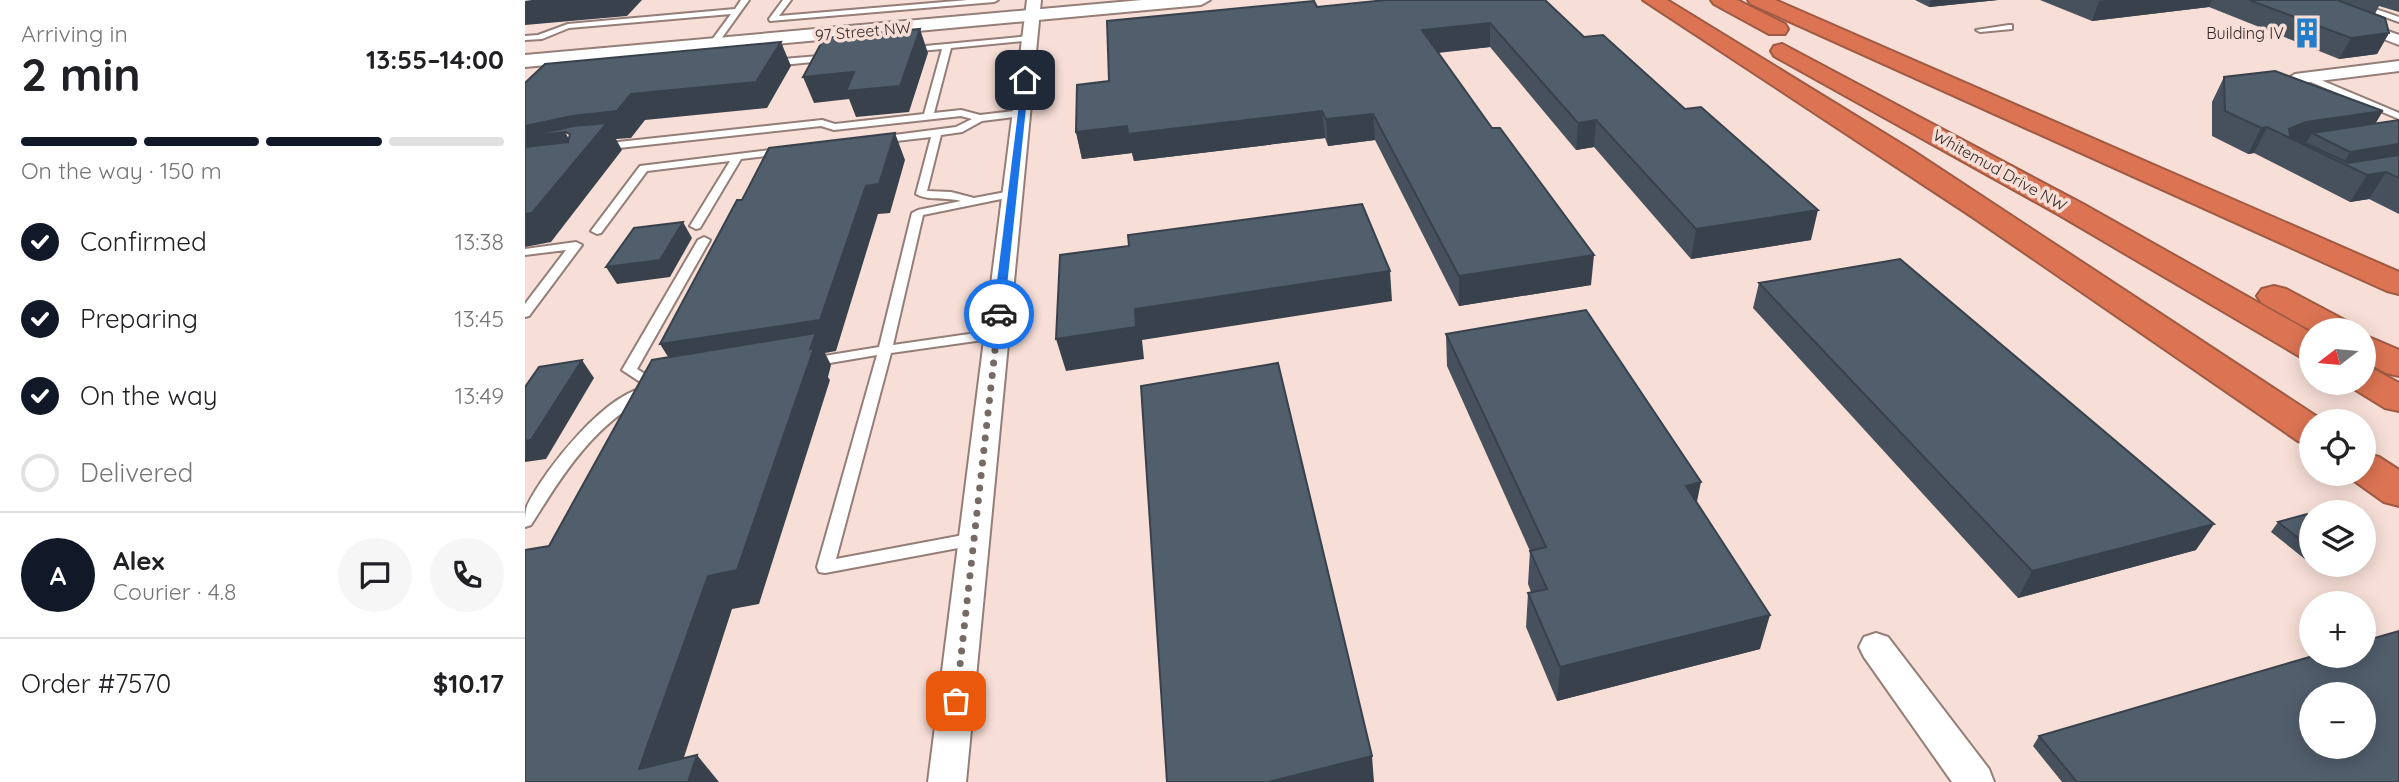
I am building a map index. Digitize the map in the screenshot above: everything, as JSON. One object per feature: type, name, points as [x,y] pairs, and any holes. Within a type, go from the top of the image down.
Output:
[{"type":"highway","points":[[1653,0],[1933,175],[2299,423]]},
{"type":"highway","name":"Whitemud Drive NW","points":[[1684,0],[1940,136],[2299,341]]},
{"type":"highway","name":"Whitemud Drive NW","points":[[1721,0],[2105,202],[2314,318]]},
{"type":"highway","points":[[1758,0],[2399,284]]},
{"type":"highway","points":[[2377,353],[2399,365]]},
{"type":"highway","points":[[2377,386],[2399,399]]},
{"type":"highway","points":[[2376,475],[2399,491]]},
{"type":"street","name":"97 Street NW","points":[[525,61],[1032,18],[1201,0]]},
{"type":"street","points":[[2290,0],[2399,40]]},
{"type":"street","points":[[947,782],[1032,18]]},
{"type":"street","points":[[2303,82],[2399,66]]},
{"type":"street","points":[[1876,647],[1975,782]]},
{"type":"lane","points":[[713,44],[745,0]]},
{"type":"lane","points":[[759,40],[787,0]]},
{"type":"lane","points":[[773,19],[993,0]]},
{"type":"lane","points":[[2342,0],[2399,20]]},
{"type":"lane","points":[[525,51],[539,37],[568,26],[737,11]]},
{"type":"lane","points":[[893,52],[947,46],[1032,18]]},
{"type":"lane","points":[[525,38],[731,19]]},
{"type":"lane","points":[[1980,30],[2009,27]]},
{"type":"lane","points":[[928,117],[947,46]]},
{"type":"lane","points":[[756,65],[838,57]]},
{"type":"lane","points":[[2303,82],[2399,116]]},
{"type":"lane","points":[[588,148],[822,122],[834,127],[961,113],[981,118],[1022,113]]},
{"type":"lane","points":[[861,142],[959,130],[981,118]]},
{"type":"lane","points":[[937,133],[921,194],[951,195],[970,200]]},
{"type":"lane","points":[[597,231],[644,168],[792,150]]},
{"type":"lane","points":[[697,226],[737,157]]},
{"type":"lane","points":[[974,539],[825,567],[918,213],[950,208],[970,200],[1011,194]]},
{"type":"lane","points":[[525,521],[576,445],[602,418],[625,401],[665,386],[629,370],[704,240]]},
{"type":"lane","points":[[525,252],[576,245],[525,313]]},
{"type":"lane","points":[[791,365],[996,334]]},
{"type":"building","points":[[1386,0],[1545,0],[1584,37],[1603,35],[1685,109],[1701,107],[1818,210],[1696,229],[1596,120],[1578,123],[1490,23],[1422,30],[1492,128],[1500,128],[1594,255],[1459,276],[1373,114],[1326,119],[1322,111],[1128,134],[1127,126],[1076,132],[1077,85],[1109,81],[1107,21],[1314,1],[1317,7]]},
{"type":"building","points":[[2249,0],[2337,0],[2385,18],[2389,33],[2351,38]]},
{"type":"building","points":[[920,29],[900,86],[846,91],[854,72],[803,77],[824,38]]},
{"type":"building","points":[[781,42],[756,82],[631,94],[617,111],[572,116],[525,126],[525,83],[545,64]]},
{"type":"building","points":[[2275,71],[2383,111],[2306,122],[2289,129],[2290,136],[2348,163],[2399,155],[2399,178],[2386,172],[2367,175],[2267,127],[2261,128],[2225,111],[2224,77]]},
{"type":"building","points":[[2399,120],[2399,144],[2350,152],[2312,133]]},
{"type":"building","points":[[607,123],[532,213],[525,214],[525,147],[568,142],[570,134],[565,132],[525,137],[573,126]]},
{"type":"building","points":[[895,133],[879,184],[866,186],[820,320],[660,344],[737,200],[742,200],[769,148]]},
{"type":"building","points":[[1362,204],[1390,271],[1135,309],[1136,327],[1056,339],[1060,255],[1129,246],[1128,235]]},
{"type":"building","points":[[683,222],[660,260],[606,267],[634,228]]},
{"type":"building","points":[[1900,259],[2214,524],[2032,571],[1759,283]]},
{"type":"building","points":[[1586,310],[1701,482],[1686,486],[1770,615],[1560,667],[1528,593],[1547,589],[1530,551],[1546,547],[1446,334]]},
{"type":"building","points":[[816,333],[810,349],[814,348],[737,570],[708,576],[639,769],[697,755],[688,782],[525,782],[525,550],[549,546],[652,360]]},
{"type":"building","points":[[582,360],[531,440],[525,441],[525,387],[539,367]]},
{"type":"building","points":[[1278,363],[1372,756],[1268,782],[1167,782],[1141,386]]},
{"type":"building","points":[[2299,516],[2299,539],[2278,522]]},
{"type":"building","points":[[2399,631],[2399,782],[2077,782],[2039,736],[2299,660],[2299,668],[2376,668],[2376,638]]},
{"type":"way so far","points":[[956,701],[999,314]]},
{"type":"place","name":"Building IV","points":[[2307,33]]},
{"type":"route","points":[[999,314],[1025,80]]}]
